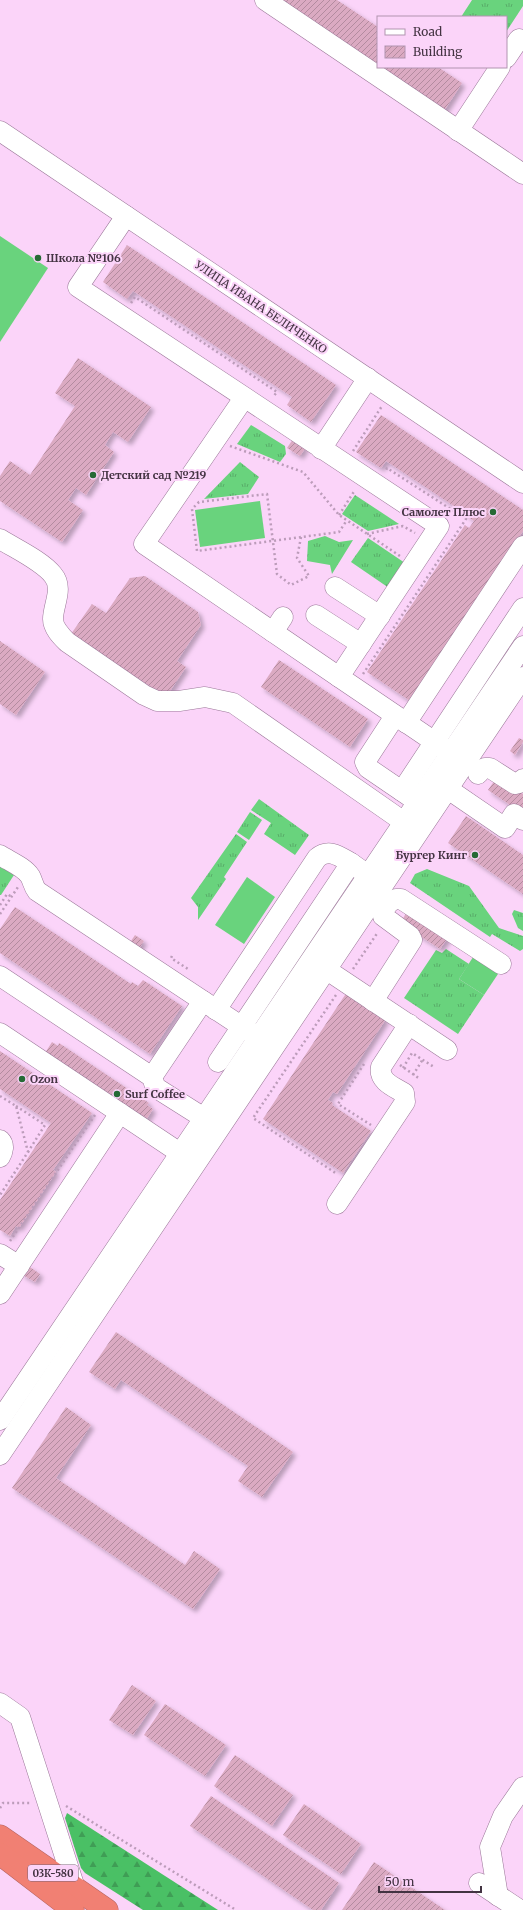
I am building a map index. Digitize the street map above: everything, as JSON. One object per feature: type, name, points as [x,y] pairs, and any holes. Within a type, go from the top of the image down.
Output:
[{"type":"highway","name":"03К-580","points":[[0,1836],[107,1910]]},
{"type":"highway","name":"03К-580","points":[[0,1850],[92,1910]]},
{"type":"highway","points":[[0,1854],[73,1910]]},
{"type":"street","points":[[265,0],[523,174]]},
{"type":"street","points":[[507,57],[519,39]]},
{"type":"street","points":[[458,131],[499,68]]},
{"type":"street","name":"УЛИЦА ИВАНА БЕЛИЧЕНКО","points":[[0,132],[523,482]]},
{"type":"street","points":[[126,216],[78,287],[439,526],[421,570],[380,616],[339,677]]},
{"type":"street","points":[[321,449],[368,378]]},
{"type":"street","points":[[244,398],[144,544],[278,624],[339,677],[472,769]]},
{"type":"street","points":[[0,538],[45,567],[54,575],[58,588],[53,620],[58,633],[67,642],[144,695],[157,701],[179,701],[205,697],[233,703],[404,822]]},
{"type":"street","points":[[410,797],[368,768],[365,762],[400,719],[523,546]]},
{"type":"street","points":[[336,587],[380,616]]},
{"type":"street","points":[[0,1455],[212,1123],[258,1038],[404,822],[410,797],[434,742],[523,608]]},
{"type":"street","points":[[316,615],[361,644]]},
{"type":"street","points":[[472,769],[523,646]]},
{"type":"street","points":[[0,1420],[180,1153],[212,1123],[327,970],[389,909],[448,789],[472,769],[521,685]]},
{"type":"street","points":[[410,797],[472,769],[486,767],[490,768],[515,784],[519,783],[523,779]]},
{"type":"street","points":[[448,789],[505,828],[514,814],[523,820]]},
{"type":"street","points":[[152,1077],[209,1006],[244,957],[312,855],[330,853],[337,854],[368,875]]},
{"type":"street","points":[[0,855],[27,874],[37,891],[258,1038]]},
{"type":"street","points":[[218,1062],[350,864]]},
{"type":"street","points":[[389,909],[392,899],[401,899],[501,964]]},
{"type":"street","points":[[373,1001],[412,940],[389,909]]},
{"type":"street","points":[[327,970],[447,1050]]},
{"type":"street","points":[[0,976],[152,1077],[154,1086],[212,1123]]},
{"type":"street","points":[[337,1204],[405,1102],[404,1093],[382,1079],[380,1072],[381,1067],[409,1024]]},
{"type":"street","points":[[0,1033],[180,1153]]},
{"type":"street","points":[[0,1294],[120,1113]]},
{"type":"street","points":[[0,1140],[4,1149],[0,1157]]},
{"type":"street","points":[[3,1246],[19,1266]]},
{"type":"street","points":[[0,1703],[20,1717],[75,1888]]},
{"type":"street","points":[[498,1896],[490,1847],[503,1816],[523,1787]]},
{"type":"street","points":[[479,1883],[520,1910]]},
{"type":"path","points":[[124,300],[130,305],[135,297],[277,392],[271,401]]},
{"type":"path","points":[[226,445],[302,472],[339,514],[421,570]]},
{"type":"path","points":[[301,537],[297,558],[310,576],[291,584],[277,574],[273,541],[267,494],[199,502],[192,509],[197,551],[273,541],[301,537],[339,532],[347,520]]},
{"type":"path","points":[[367,534],[403,526],[417,534],[413,540]]},
{"type":"path","points":[[0,914],[27,874]]},
{"type":"path","points":[[0,905],[7,894],[12,897]]},
{"type":"path","points":[[337,1175],[253,1118],[345,982],[389,909]]},
{"type":"path","points":[[403,1068],[412,1053],[434,1066]]},
{"type":"path","points":[[413,1075],[423,1060]]},
{"type":"path","points":[[366,1061],[338,1104],[377,1129]]},
{"type":"path","points":[[16,1106],[45,1126],[28,1152]]},
{"type":"path","points":[[3,1246],[11,1242],[96,1113]]},
{"type":"path","points":[[0,1808],[3,1803],[32,1803]]},
{"type":"path","points":[[65,1805],[236,1910]]},
{"type":"green space","points":[[472,0],[523,0],[523,6],[507,30],[507,16],[462,16]]},
{"type":"green space","points":[[0,236],[48,268],[0,342]]},
{"type":"green space","points":[[251,425],[285,446],[286,454],[280,462],[237,444]]},
{"type":"green space","points":[[240,462],[259,477],[248,494],[204,499]]},
{"type":"green space","points":[[355,495],[399,524],[368,531],[342,514]]},
{"type":"green space","points":[[260,501],[265,538],[200,547],[195,510]]},
{"type":"green space","points":[[325,536],[339,542],[353,540],[332,574],[330,565],[307,561],[308,541]]},
{"type":"green space","points":[[368,538],[405,563],[389,588],[351,562]]},
{"type":"green space","points":[[259,799],[309,835],[295,855],[264,834],[271,823],[251,810]]},
{"type":"green space","points":[[250,812],[262,820],[249,840],[237,832]]},
{"type":"green space","points":[[236,834],[247,842],[224,877],[226,879],[198,920],[198,907],[191,898]]},
{"type":"green space","points":[[0,866],[14,875],[1,895],[0,895]]},
{"type":"green space","points":[[427,869],[469,886],[499,928],[523,936],[523,949],[520,951],[492,934],[490,937],[410,883],[415,874]]},
{"type":"green space","points":[[247,877],[275,897],[244,944],[215,925]]},
{"type":"green space","points":[[514,910],[523,913],[523,931],[518,928],[512,914]]},
{"type":"green space","points":[[446,949],[469,964],[459,979],[484,995],[458,1034],[404,998],[436,950],[442,953]]},
{"type":"green space","points":[[475,954],[500,971],[484,995],[459,979]]},
{"type":"green space","points":[[67,1813],[218,1910],[143,1910],[85,1873],[81,1868],[65,1818]]},
{"type":"building","points":[[278,0],[337,0],[377,26],[377,67]]},
{"type":"building","points":[[379,68],[440,68],[462,83],[444,111]]},
{"type":"building","points":[[127,245],[336,385],[311,422],[287,405],[292,397],[133,291],[127,299],[103,282]]},
{"type":"building","points":[[78,358],[151,407],[128,442],[113,432],[105,445],[114,452],[86,495],[76,488],[68,500],[83,510],[62,542],[0,501],[0,476],[10,461],[30,475],[75,406],[55,393]]},
{"type":"building","points":[[381,415],[523,510],[523,531],[410,701],[367,672],[465,525],[469,528],[474,521],[468,517],[469,516],[386,461],[381,468],[356,452]]},
{"type":"building","points":[[293,439],[306,447],[300,456],[287,448]]},
{"type":"building","points":[[145,576],[198,612],[201,625],[177,661],[186,667],[166,697],[71,634],[92,604],[106,613],[130,578]]},
{"type":"building","points":[[0,641],[45,672],[16,715],[0,704]]},
{"type":"building","points":[[279,660],[368,719],[350,747],[261,687]]},
{"type":"building","points":[[519,738],[523,740],[523,742],[515,755],[510,751]]},
{"type":"building","points":[[497,777],[523,794],[523,814],[488,790]]},
{"type":"building","points":[[466,816],[523,855],[523,894],[448,843]]},
{"type":"building","points":[[15,907],[131,984],[132,982],[138,986],[143,980],[182,1006],[150,1054],[0,953],[0,929]]},
{"type":"building","points":[[409,909],[449,936],[440,949],[400,923]]},
{"type":"building","points":[[135,935],[144,941],[138,950],[129,944]]},
{"type":"building","points":[[347,992],[386,1019],[337,1094],[333,1092],[328,1100],[333,1103],[332,1105],[371,1131],[343,1173],[263,1119]]},
{"type":"building","points":[[52,1042],[58,1046],[59,1043],[149,1103],[147,1105],[153,1109],[146,1120],[45,1053]]},
{"type":"building","points":[[0,1051],[92,1113],[53,1170],[56,1172],[19,1228],[16,1226],[10,1236],[0,1230],[0,1200],[51,1123],[0,1089]]},
{"type":"building","points":[[27,1265],[40,1274],[35,1282],[21,1274]]},
{"type":"building","points":[[116,1332],[293,1452],[262,1497],[238,1481],[248,1466],[121,1380],[115,1389],[89,1372]]},
{"type":"building","points":[[66,1407],[91,1425],[56,1478],[185,1565],[194,1551],[220,1569],[193,1609],[12,1488]]},
{"type":"building","points":[[132,1685],[156,1701],[133,1735],[109,1720]]},
{"type":"building","points":[[165,1704],[226,1745],[205,1776],[144,1735]]},
{"type":"building","points":[[235,1755],[293,1795],[272,1826],[214,1786]]},
{"type":"building","points":[[211,1796],[339,1883],[321,1910],[313,1910],[190,1826]]},
{"type":"building","points":[[304,1804],[361,1844],[341,1874],[283,1835]]},
{"type":"building","points":[[374,1862],[445,1910],[342,1910]]},
{"type":"place","name":"Школа №106","points":[[38,258]]},
{"type":"place","name":"Детский сад №219","points":[[93,475]]},
{"type":"place","name":"Самолет Плюс","points":[[493,512]]},
{"type":"place","name":"Бургер Кинг","points":[[475,855]]},
{"type":"place","name":"Ozon","points":[[22,1079]]},
{"type":"place","name":"Surf Coffee","points":[[117,1094]]}]
